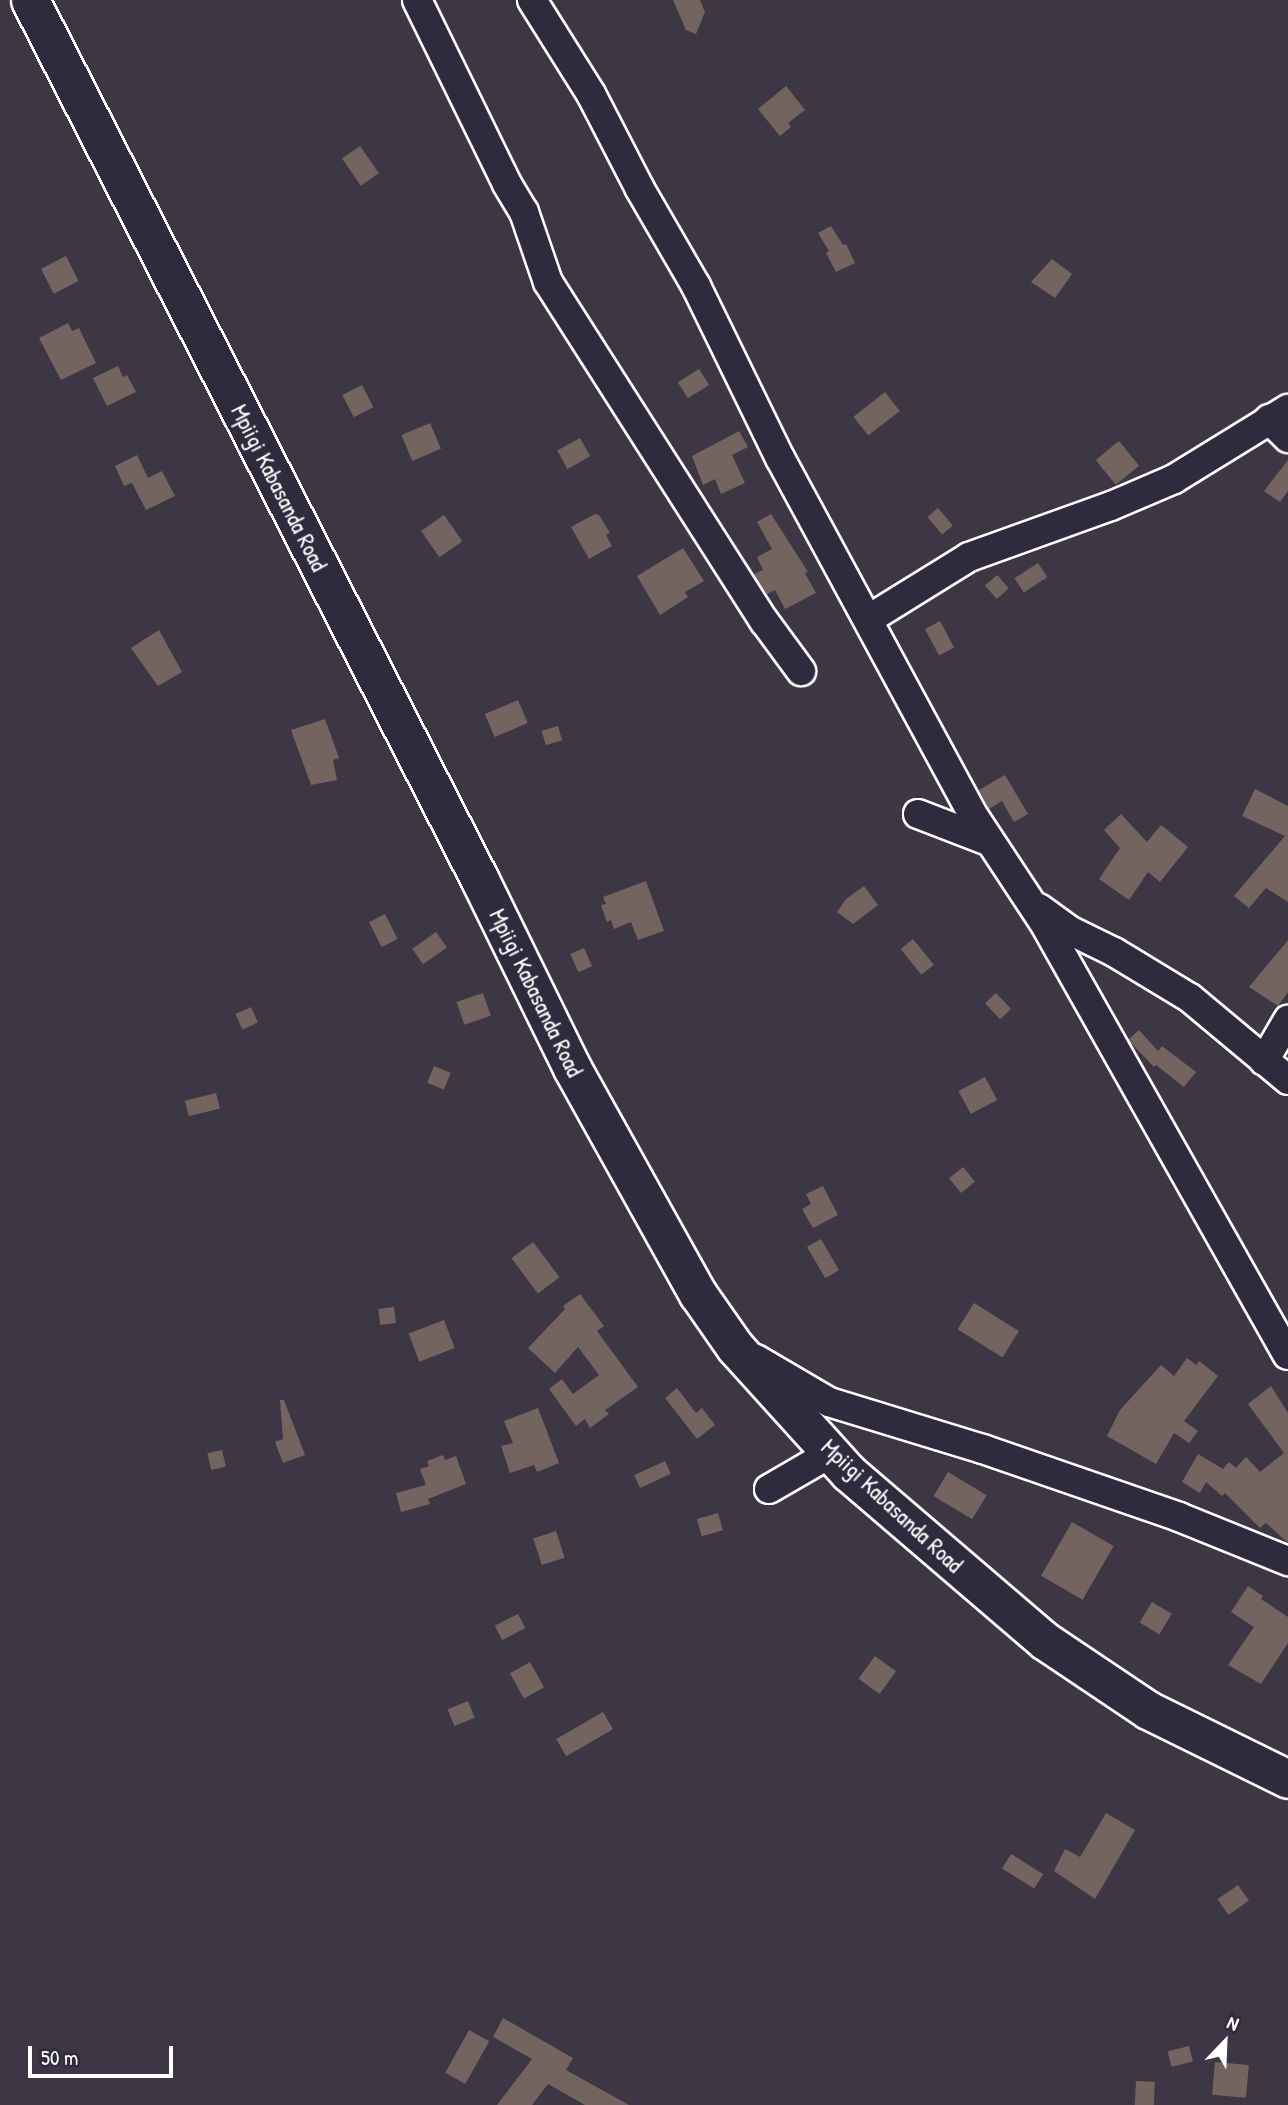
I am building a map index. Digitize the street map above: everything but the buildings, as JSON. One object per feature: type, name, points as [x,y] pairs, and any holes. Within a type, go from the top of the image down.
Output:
[{"type":"main road","name":"Mpiigi Kabasanda Road","points":[[30,0],[473,868],[572,1068],[698,1294],[735,1347],[849,1474],[1045,1641],[1148,1710],[1288,1779]]},
{"type":"street","points":[[417,0],[507,184],[524,212],[548,282],[765,622],[801,671]]},
{"type":"street","points":[[532,0],[591,94],[640,189],[696,286],[780,458],[988,841],[1031,903],[1154,1113],[1288,1355]]},
{"type":"street","points":[[869,619],[969,557],[1111,506],[1174,479],[1282,422]]},
{"type":"street","points":[[918,814],[988,841]]},
{"type":"street","points":[[1031,903],[1069,930],[1114,952],[1190,998],[1288,1080]]},
{"type":"street","points":[[1264,1061],[1288,1020]]},
{"type":"street","points":[[735,1347],[829,1402],[982,1448],[1179,1517],[1288,1561]]},
{"type":"street","points":[[769,1489],[831,1453]]}]
